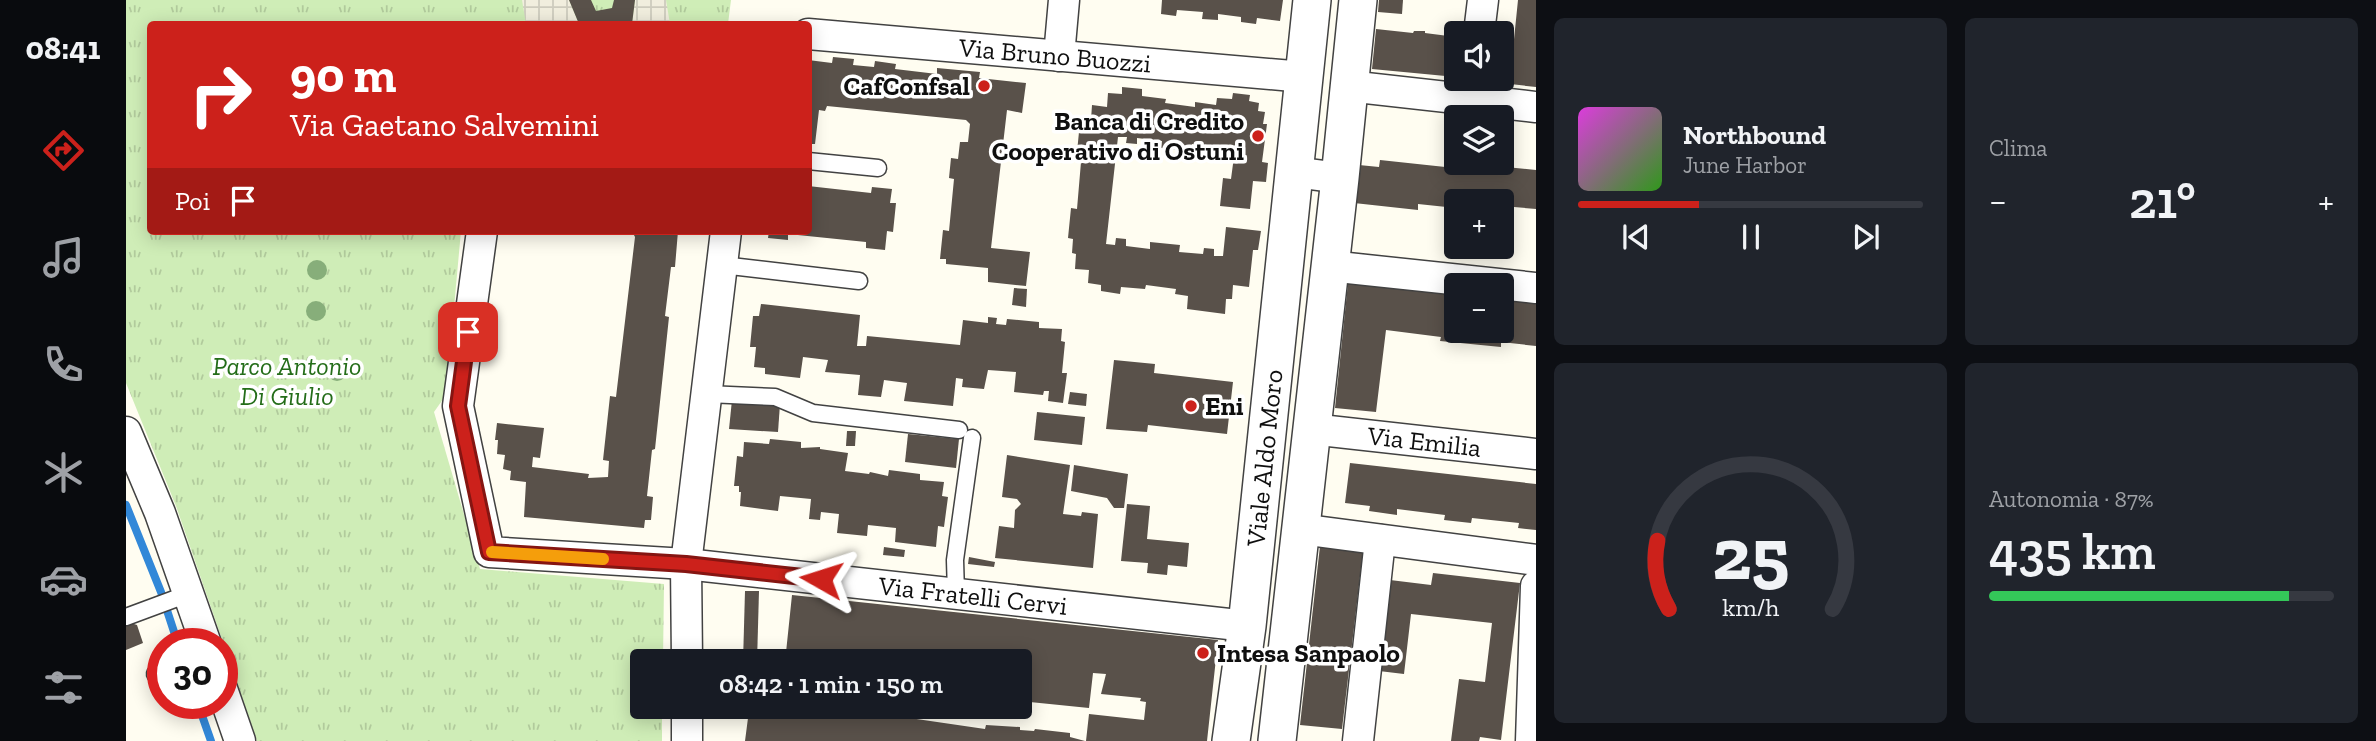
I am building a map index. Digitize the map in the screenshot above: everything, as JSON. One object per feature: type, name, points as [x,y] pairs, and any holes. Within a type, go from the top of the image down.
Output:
[{"type":"street","points":[[1059,56],[1064,0]]},
{"type":"street","name":"Viale Aldo Moro","points":[[1231,741],[1247,626],[1312,0]]},
{"type":"street","name":"Viale Aldo Moro","points":[[1277,741],[1340,178],[1357,0]]},
{"type":"street","points":[[1480,21],[1483,0]]},
{"type":"street","name":"Via Bruno Buozzi","points":[[812,34],[1304,76]]},
{"type":"street","points":[[1349,86],[1444,88]]},
{"type":"street","points":[[1480,91],[1536,107]]},
{"type":"street","points":[[1294,172],[1340,178]]},
{"type":"street","name":"Via Fratelli Cervi","points":[[481,235],[458,406],[489,552],[686,564],[1247,626]]},
{"type":"street","points":[[687,649],[686,564],[726,235]]},
{"type":"street","points":[[1329,265],[1536,288]]},
{"type":"street","name":"Via Emilia","points":[[1311,429],[1536,454]]},
{"type":"street","points":[[126,432],[160,513],[181,596],[198,628]]},
{"type":"street","points":[[1300,529],[1536,560]]},
{"type":"street","points":[[1358,741],[1380,540]]},
{"type":"street","points":[[1531,741],[1536,586]]},
{"type":"street","points":[[232,719],[240,741]]},
{"type":"street","points":[[687,719],[687,741]]},
{"type":"lane","points":[[812,161],[878,168]]},
{"type":"lane","points":[[722,265],[859,281]]},
{"type":"lane","points":[[707,394],[775,397],[813,413],[965,434],[955,560],[956,594]]},
{"type":"lane","points":[[126,617],[181,596]]},
{"type":"green space","name":"Parco Antonio Di Giulio","points":[[126,0],[731,0],[728,21],[147,21],[147,235],[461,235],[446,395],[434,412],[480,569],[664,584],[663,649],[630,649],[630,719],[662,719],[662,741],[257,741],[238,686],[238,628],[218,628],[176,506],[126,383]]},
{"type":"shaded area","points":[[522,0],[569,0],[578,21],[526,21]]},
{"type":"shaded area","points":[[635,0],[666,0],[670,21],[632,21]]},
{"type":"building","points":[[569,0],[591,0],[596,11],[612,8],[614,0],[635,0],[632,21],[578,21]]},
{"type":"building","points":[[1162,0],[1283,0],[1280,21],[1257,18],[1256,24],[1241,22],[1241,17],[1218,14],[1218,20],[1202,19],[1203,12],[1177,10],[1176,16],[1161,14]]},
{"type":"building","points":[[1379,0],[1403,0],[1402,14],[1378,12]]},
{"type":"building","points":[[1518,0],[1536,0],[1536,87],[1514,84],[1514,39]]},
{"type":"building","points":[[1376,29],[1413,33],[1425,31],[1444,35],[1444,76],[1372,69]]},
{"type":"building","points":[[833,57],[854,59],[853,65],[874,67],[875,61],[896,64],[895,69],[937,74],[937,68],[980,72],[979,78],[1026,83],[1022,113],[1007,110],[991,248],[1030,252],[1026,286],[988,282],[988,268],[946,264],[946,259],[940,259],[943,230],[949,231],[954,179],[949,178],[951,158],[958,159],[960,142],[968,142],[970,124],[966,120],[827,106],[825,111],[819,110],[815,144],[812,144],[812,60],[832,63]]},
{"type":"building","points":[[1122,87],[1142,89],[1142,96],[1166,99],[1165,103],[1195,107],[1195,102],[1216,105],[1217,98],[1232,99],[1233,93],[1250,95],[1249,101],[1259,103],[1258,111],[1265,112],[1263,124],[1267,124],[1262,162],[1268,163],[1266,182],[1253,181],[1250,209],[1220,206],[1223,178],[1231,179],[1235,149],[1225,148],[1224,154],[1214,153],[1215,147],[1192,144],[1191,151],[1161,148],[1162,141],[1137,138],[1137,144],[1126,143],[1127,137],[1118,137],[1106,244],[1115,245],[1116,238],[1126,239],[1126,246],[1150,249],[1150,242],[1180,245],[1179,252],[1203,254],[1204,248],[1214,249],[1214,256],[1223,256],[1226,227],[1261,231],[1258,250],[1253,250],[1249,287],[1233,285],[1232,299],[1226,299],[1225,314],[1187,309],[1188,296],[1175,294],[1176,289],[1146,285],[1145,289],[1121,287],[1120,294],[1101,291],[1101,285],[1088,283],[1089,270],[1075,269],[1073,239],[1068,238],[1071,208],[1077,209],[1081,162],[1076,162],[1079,132],[1085,133],[1086,119],[1091,120],[1092,105],[1107,107],[1108,93],[1122,94]]},
{"type":"building","points":[[1380,160],[1444,167],[1444,175],[1514,175],[1514,168],[1536,170],[1536,209],[1514,207],[1514,189],[1444,189],[1444,207],[1418,204],[1418,210],[1354,203],[1359,165],[1379,167]]},
{"type":"building","points":[[812,186],[871,193],[872,187],[892,189],[890,203],[896,203],[893,232],[887,231],[885,250],[866,248],[866,242],[798,235],[812,235]]},
{"type":"building","points":[[634,235],[678,235],[675,267],[671,267],[665,316],[669,317],[655,449],[652,450],[647,496],[653,497],[651,520],[645,520],[644,528],[524,517],[526,482],[510,480],[511,471],[503,469],[505,455],[497,454],[498,440],[495,440],[497,423],[544,428],[540,458],[533,457],[532,467],[589,474],[588,478],[608,477],[609,461],[603,460],[610,396],[616,397]]},
{"type":"building","points":[[768,235],[788,235],[788,240],[768,238]]},
{"type":"building","points":[[1348,283],[1444,294],[1444,341],[1440,341],[1441,337],[1386,330],[1376,412],[1335,408]]},
{"type":"building","points":[[1014,288],[1027,289],[1026,307],[1012,305]]},
{"type":"building","points":[[1514,301],[1536,303],[1536,346],[1510,343],[1514,343]]},
{"type":"building","points":[[761,304],[860,315],[857,346],[866,346],[867,336],[960,345],[963,320],[988,323],[988,317],[997,318],[996,324],[1006,325],[1007,319],[1039,322],[1039,328],[1062,329],[1061,341],[1065,342],[1062,373],[1067,373],[1063,403],[1048,401],[1049,391],[1044,391],[1043,395],[1014,392],[1016,372],[988,370],[984,389],[962,387],[963,379],[956,378],[953,406],[904,401],[907,383],[884,380],[881,397],[858,395],[860,375],[825,372],[828,360],[803,357],[800,378],[765,374],[765,368],[754,367],[756,347],[750,347],[753,316],[759,316]]},
{"type":"building","points":[[1460,343],[1501,343],[1501,347]]},
{"type":"building","points":[[1114,360],[1155,364],[1154,373],[1233,382],[1227,434],[1148,425],[1147,432],[1106,429]]},
{"type":"building","points":[[1070,392],[1087,394],[1086,406],[1068,404]]},
{"type":"building","points":[[732,400],[780,404],[778,432],[729,429]]},
{"type":"building","points":[[1037,412],[1085,417],[1082,445],[1034,440]]},
{"type":"building","points":[[847,431],[856,431],[855,446],[846,446]]},
{"type":"building","points":[[908,434],[959,439],[956,468],[905,462]]},
{"type":"building","points":[[770,439],[801,442],[801,448],[820,447],[848,453],[845,471],[888,476],[889,470],[920,474],[920,480],[944,482],[942,496],[948,497],[944,527],[938,526],[936,547],[895,542],[896,528],[868,525],[867,536],[837,533],[839,514],[821,512],[820,520],[809,519],[811,499],[780,496],[778,511],[740,506],[741,492],[739,486],[734,486],[737,456],[743,457],[744,442],[769,444]]},
{"type":"building","points":[[1007,455],[1070,465],[1063,514],[1098,514],[1093,568],[995,558],[999,526],[1014,528],[1015,510],[1021,504],[1017,499],[1002,497]]},
{"type":"building","points":[[1350,463],[1536,484],[1536,530],[1518,528],[1519,523],[1472,518],[1471,523],[1444,520],[1445,515],[1397,509],[1397,515],[1369,511],[1370,506],[1345,503]]},
{"type":"building","points":[[1074,465],[1128,474],[1124,508],[1114,508],[1107,498],[1071,491]]},
{"type":"building","points":[[1127,504],[1150,506],[1147,539],[1189,543],[1187,567],[1168,565],[1167,575],[1147,573],[1148,563],[1121,561]]},
{"type":"building","points":[[1320,546],[1363,551],[1342,729],[1300,725]]},
{"type":"building","points":[[884,547],[905,550],[904,557],[883,555]]},
{"type":"building","points":[[969,557],[995,562],[994,567],[968,564]]},
{"type":"building","points":[[1433,573],[1520,583],[1501,740],[1480,737],[1479,741],[1451,741],[1459,679],[1485,682],[1492,623],[1411,614],[1404,674],[1379,671],[1390,580],[1431,585]]},
{"type":"building","points":[[745,591],[759,591],[757,649],[743,649]]},
{"type":"building","points":[[792,595],[1218,640],[1207,741],[1086,741],[1089,714],[1144,720],[1146,702],[1140,701],[1141,698],[1101,694],[1106,674],[1093,673],[1089,708],[1032,702],[1032,649],[786,649]]},
{"type":"building","points":[[131,623],[137,625],[143,643],[126,650],[126,626]]},
{"type":"building","points":[[748,719],[917,719],[985,729],[986,725],[1070,733],[1070,737],[1085,741],[745,741]]},
{"type":"waterway","points":[[126,505],[173,628]]},
{"type":"waterway","points":[[203,719],[211,741]]},
{"type":"slow traffic","points":[[492,552],[603,559]]},
{"type":"place","name":"CafConfsal","points":[[984,86]]},
{"type":"place","name":"Banca di Credito Cooperativo di Ostuni","points":[[1258,136]]},
{"type":"place","name":"Eni","points":[[1191,406]]},
{"type":"place","name":"Intesa Sanpaolo","points":[[1203,653]]},
{"type":"route","points":[[468,332],[458,406],[489,552],[686,564],[821,579]]}]
